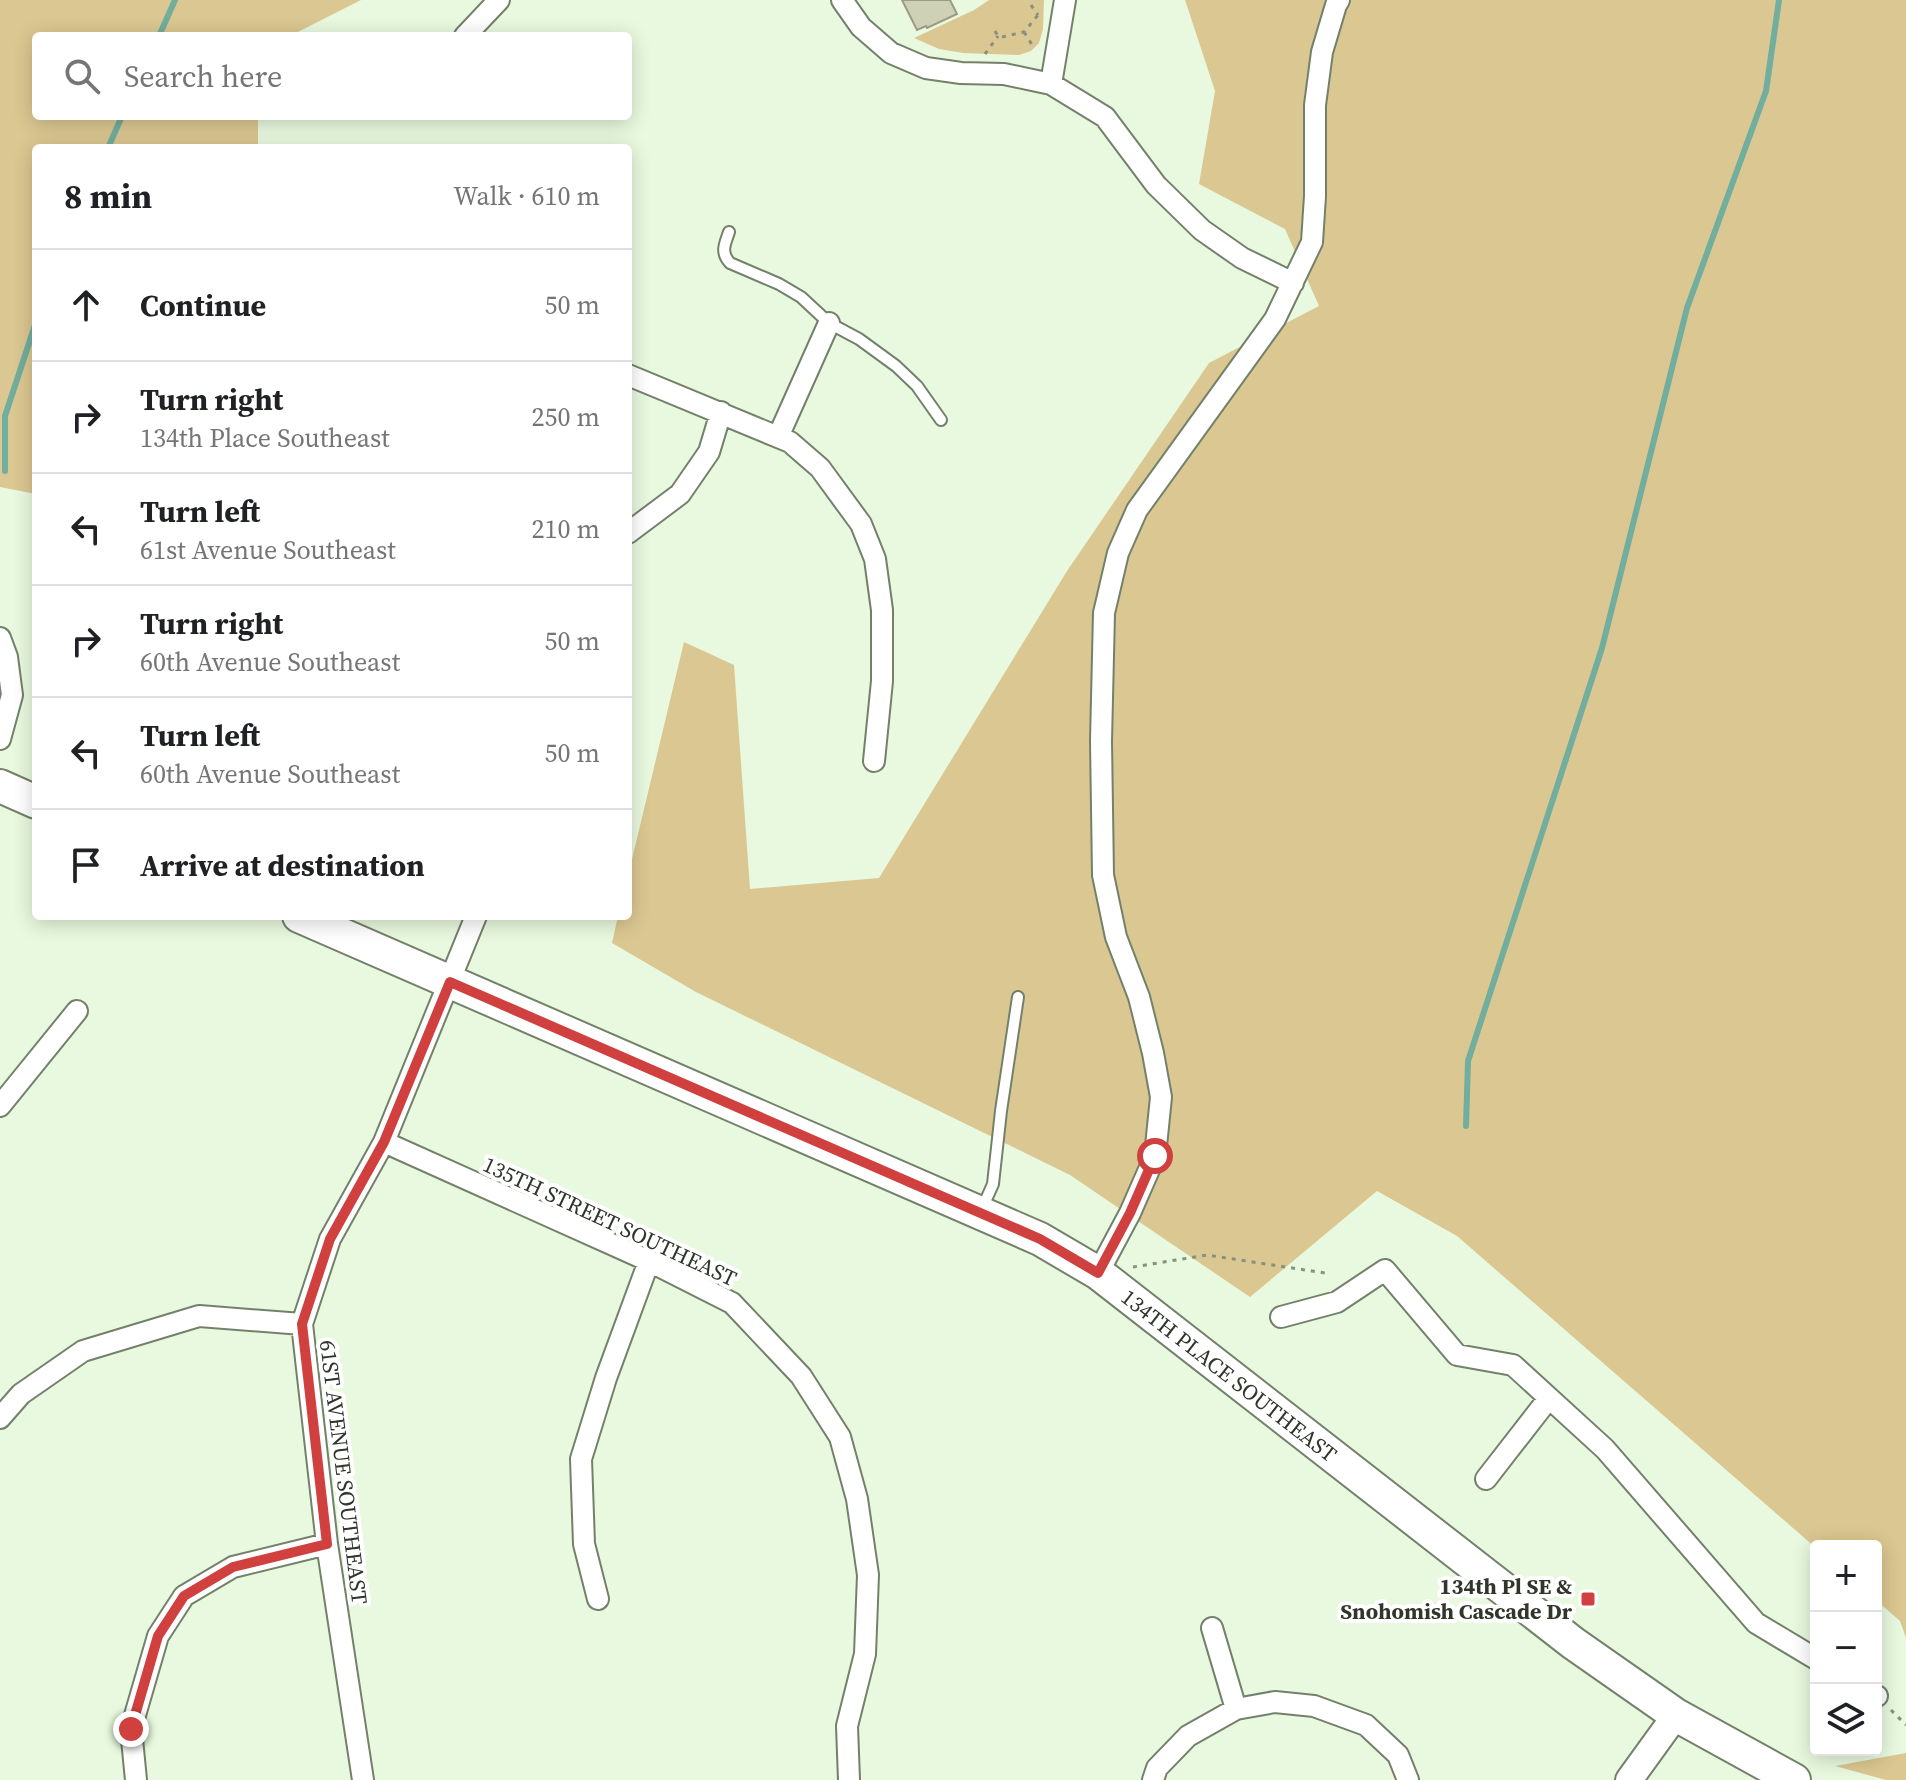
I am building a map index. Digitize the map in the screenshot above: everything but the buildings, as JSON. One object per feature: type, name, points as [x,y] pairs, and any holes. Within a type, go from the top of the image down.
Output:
[{"type":"main road","points":[[0,786],[32,800]]},
{"type":"main road","name":"134TH PLACE SOUTHEAST","points":[[308,920],[1040,1239],[1098,1273],[1573,1643],[1676,1715],[1794,1780]]},
{"type":"street","points":[[469,32],[499,0]]},
{"type":"street","points":[[842,0],[861,27],[891,53],[926,68],[1004,74],[1051,84],[1105,117],[1156,185],[1202,230],[1242,258],[1293,283]]},
{"type":"street","points":[[1051,84],[1065,0]]},
{"type":"street","points":[[1098,1273],[1130,1213],[1155,1156],[1161,1097],[1139,997],[1116,937],[1103,875],[1101,741],[1104,613],[1118,553],[1137,510],[1275,319],[1312,242],[1315,105],[1322,52],[1339,0]]},
{"type":"street","points":[[778,437],[829,323]]},
{"type":"street","points":[[632,377],[790,442],[820,468],[861,524],[875,559],[882,610],[882,681],[874,761]]},
{"type":"street","points":[[632,530],[680,494],[709,452],[721,412]]},
{"type":"street","points":[[0,638],[7,657],[12,695],[0,739]]},
{"type":"street","name":"61ST AVENUE SOUTHEAST","points":[[363,1780],[327,1544],[302,1324],[330,1239],[384,1142],[474,920]]},
{"type":"street","points":[[0,1106],[77,1011]]},
{"type":"street","name":"135TH STREET SOUTHEAST","points":[[384,1142],[649,1261],[732,1303],[801,1376],[840,1437],[857,1499],[868,1575],[865,1654],[847,1726],[849,1780]]},
{"type":"street","points":[[598,1599],[584,1544],[581,1459],[606,1378],[649,1261]]},
{"type":"street","points":[[1281,1317],[1337,1302],[1385,1270],[1457,1355],[1513,1365],[1605,1449],[1756,1623],[1810,1655]]},
{"type":"street","points":[[0,1418],[21,1394],[83,1351],[199,1316],[302,1324]]},
{"type":"street","points":[[1486,1479],[1549,1398]]},
{"type":"street","points":[[136,1780],[131,1729],[158,1636],[184,1596],[233,1567],[327,1544]]},
{"type":"street","points":[[1212,1628],[1236,1709]]},
{"type":"street","points":[[1153,1780],[1157,1768],[1188,1736],[1236,1709],[1275,1702],[1314,1706],[1366,1725],[1398,1755],[1408,1780]]},
{"type":"street","points":[[1629,1780],[1676,1715]]},
{"type":"lane","points":[[729,232],[722,249],[730,263],[801,297],[829,323],[859,339],[896,366],[917,386],[941,420]]},
{"type":"lane","points":[[980,1213],[993,1184],[1018,997]]},
{"type":"path","points":[[1031,5],[1038,15],[1043,16]]},
{"type":"path","points":[[998,36],[1024,32],[1038,15]]},
{"type":"path","points":[[995,31],[998,36]]},
{"type":"path","points":[[1024,32],[1034,48]]},
{"type":"path","points":[[985,54],[998,36]]},
{"type":"path","points":[[1098,1273],[1207,1255],[1325,1273]]},
{"type":"shaded area","points":[[0,0],[361,0],[298,32],[32,32],[32,120],[258,120],[258,144],[32,144],[32,493],[0,487]]},
{"type":"shaded area","points":[[989,0],[1044,0],[1043,29],[1039,43],[1031,51],[1019,55],[963,53],[939,49],[914,38],[974,10]]},
{"type":"shaded area","points":[[1185,0],[1906,0],[1906,1638],[1900,1621],[1882,1605],[1882,1540],[1810,1540],[1810,1543],[1457,1236],[1377,1191],[1250,1297],[1070,1175],[696,992],[612,943],[617,920],[632,920],[632,859],[684,642],[734,665],[750,889],[879,878],[1067,571],[1209,363],[1319,306],[1285,229],[1199,184],[1215,91]]},
{"type":"shaded area","points":[[1906,1753],[1906,1780],[1886,1780],[1835,1766]]},
{"type":"waterway","points":[[161,32],[175,0]]},
{"type":"waterway","points":[[1466,1126],[1468,1061],[1602,648],[1687,308],[1766,91],[1779,0]]},
{"type":"waterway","points":[[110,144],[120,120]]},
{"type":"waterway","points":[[5,471],[5,416],[32,334]]},
{"type":"place","name":"134th Pl SE & Snohomish Cascade Dr","points":[[1588,1599]]},
{"type":"route","points":[[131,1729],[158,1636],[184,1596],[233,1567],[327,1544],[302,1324],[330,1239],[384,1142],[450,982],[1040,1239],[1098,1273],[1130,1213],[1155,1156]]}]
